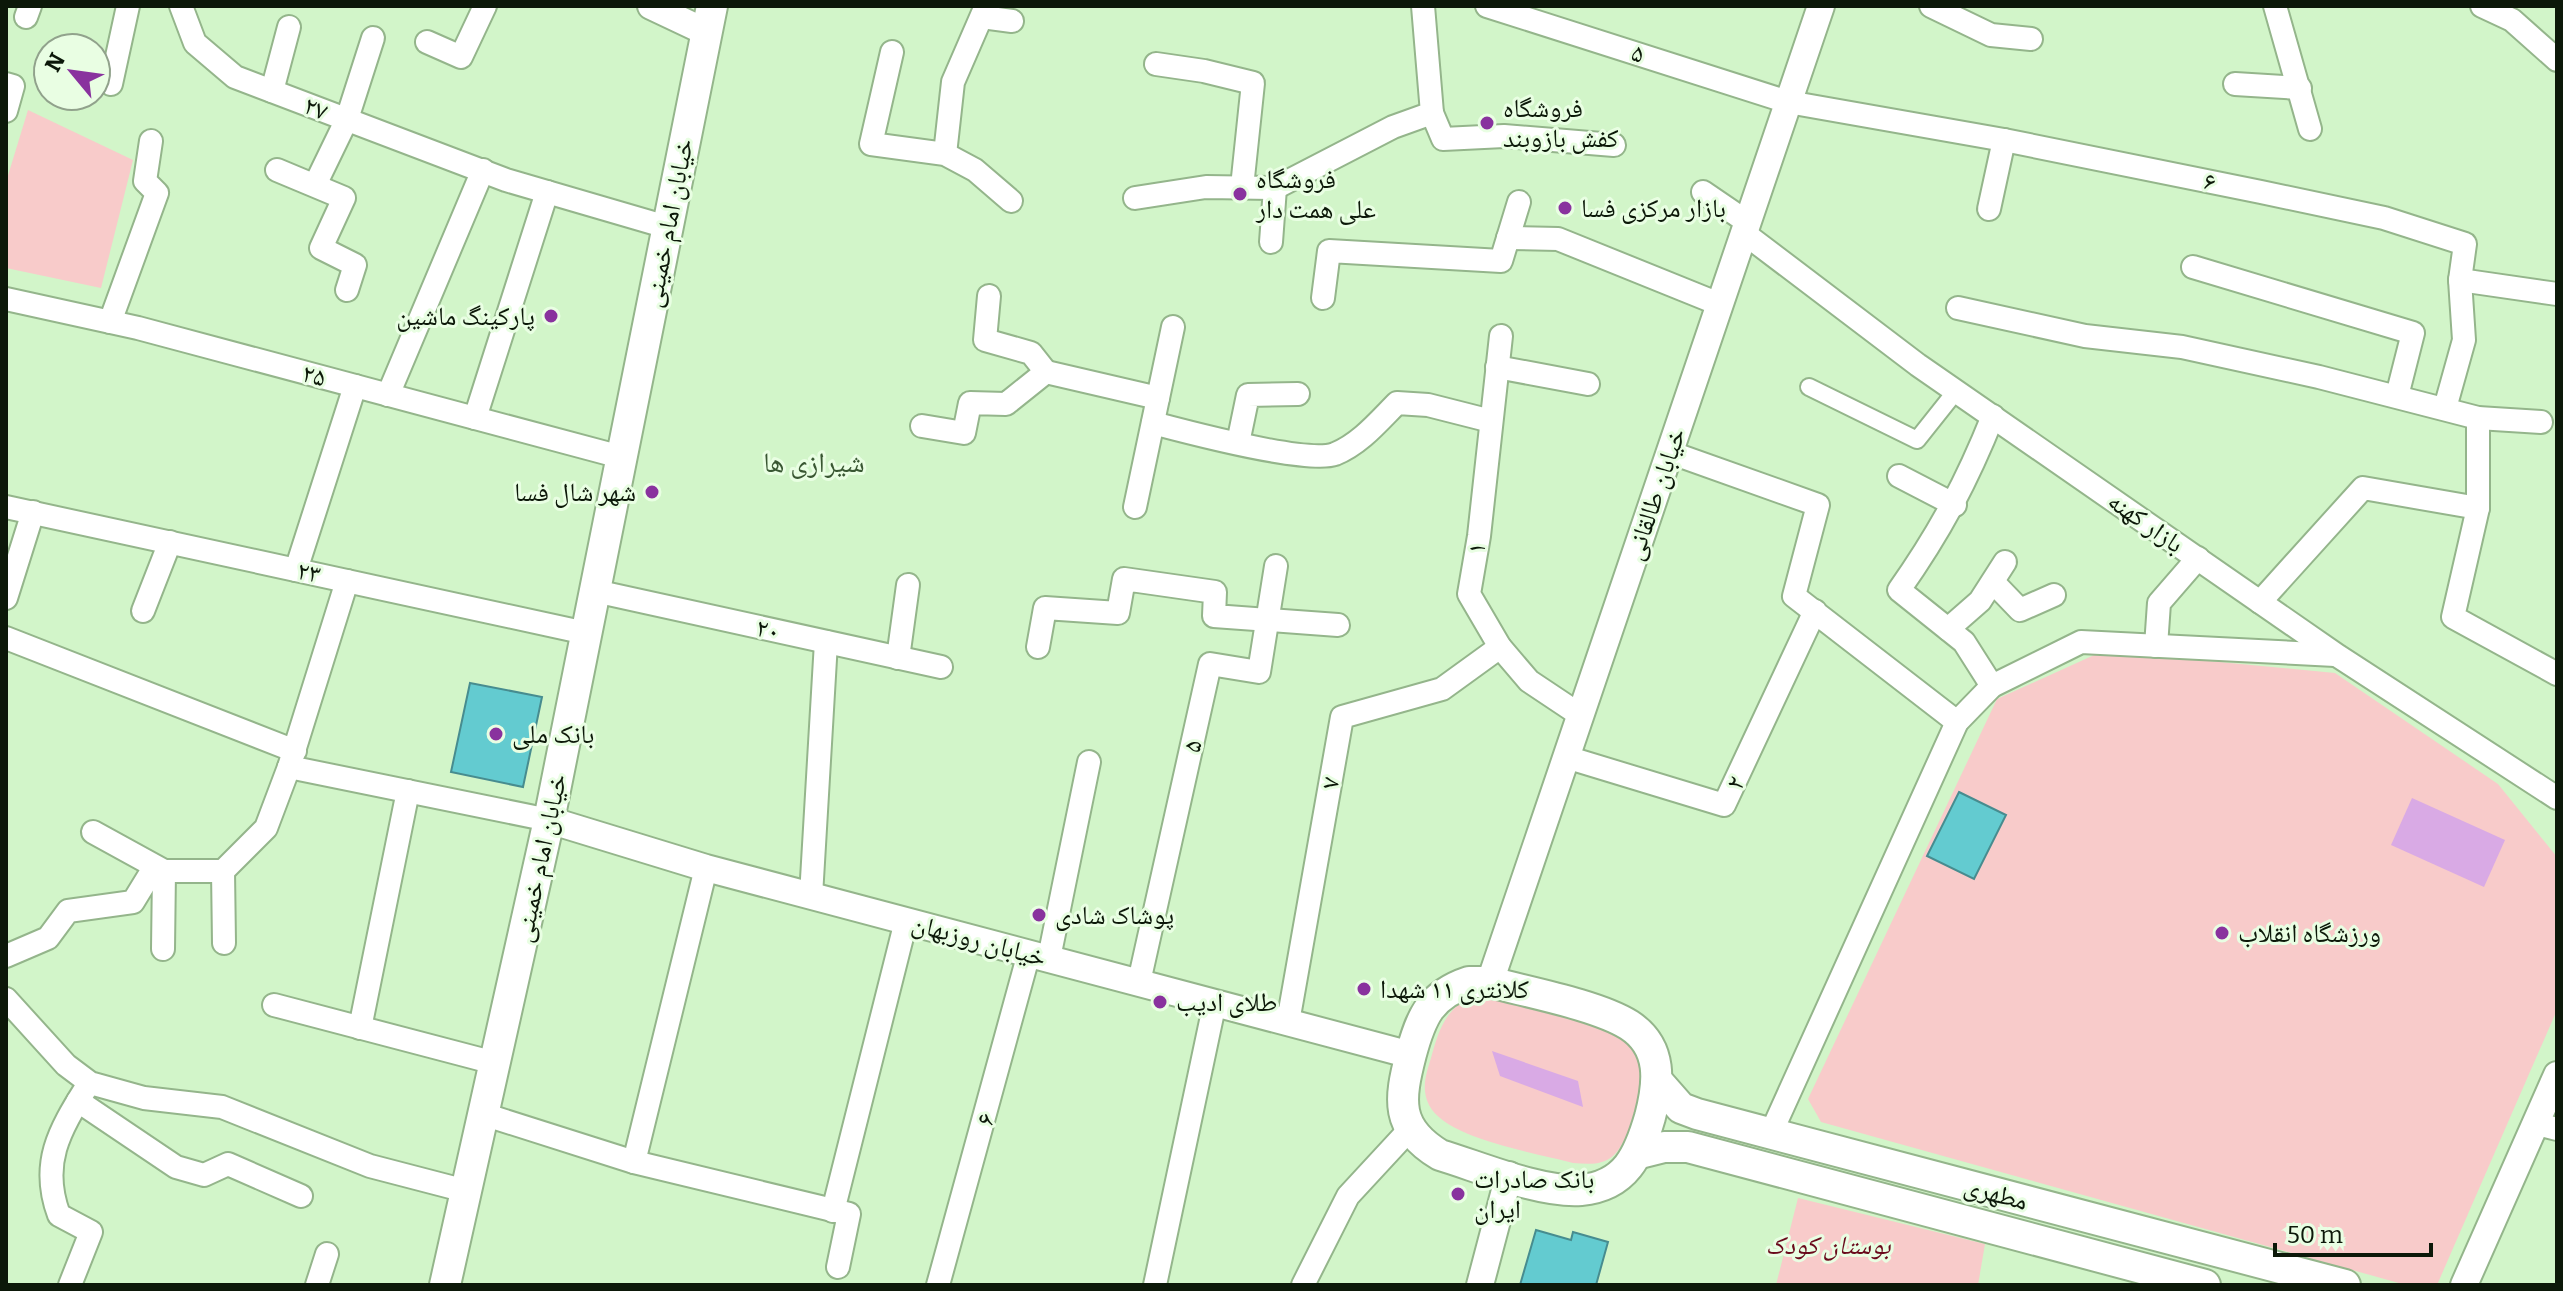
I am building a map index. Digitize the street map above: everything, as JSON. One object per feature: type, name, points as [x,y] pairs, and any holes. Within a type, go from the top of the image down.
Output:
[{"type":"main road","name":"خیابان امام خمینی","points":[[445,1285],[549,820],[709,19]]},
{"type":"main road","points":[[1469,982],[1490,982],[1609,1016],[1629,1025],[1645,1041],[1656,1061],[1659,1083],[1640,1153],[1625,1171],[1605,1184],[1583,1190],[1559,1189],[1509,1175],[1440,1155],[1422,1145],[1410,1129],[1402,1110],[1402,1089],[1421,1019],[1432,1001],[1449,989],[1469,982]]},
{"type":"main road","name":"مطهری","points":[[1659,1083],[1681,1108],[2345,1285]]},
{"type":"main road","name":"مطهری","points":[[1640,1153],[1664,1147],[1688,1147],[2197,1284]]},
{"type":"main road","points":[[2197,1284],[2202,1248]]},
{"type":"street","points":[[112,79],[128,6]]},
{"type":"street","name":"۲۷","points":[[181,6],[195,43],[235,77],[506,180],[547,192]]},
{"type":"street","points":[[427,42],[461,57],[485,6]]},
{"type":"street","points":[[651,6],[709,19]]},
{"type":"street","points":[[1423,6],[1432,113],[1443,139],[1504,136],[1614,145]]},
{"type":"street","name":"۵","points":[[1487,6],[1788,102]]},
{"type":"street","name":"خیابان طالقانی","points":[[1490,982],[1821,6]]},
{"type":"street","points":[[1931,6],[1970,14],[1991,35],[2031,39]]},
{"type":"street","points":[[2275,6],[2310,129]]},
{"type":"street","points":[[2482,6],[2514,13],[2557,60]]},
{"type":"street","points":[[945,154],[953,82],[984,11],[1012,21]]},
{"type":"street","points":[[272,91],[289,27]]},
{"type":"street","points":[[315,185],[347,119],[373,38]]},
{"type":"street","points":[[892,52],[871,144],[945,154],[975,170],[1011,201]]},
{"type":"street","points":[[1156,64],[1253,83],[1242,187]]},
{"type":"street","points":[[6,84],[13,86],[6,111]]},
{"type":"street","points":[[2235,84],[2300,88]]},
{"type":"street","name":"۶","points":[[1788,102],[2004,140],[2384,218],[2465,244],[2460,280],[2464,340],[2445,408]]},
{"type":"street","points":[[1135,198],[1206,187],[1275,188],[1393,127],[1432,113]]},
{"type":"street","points":[[1989,209],[2004,140]]},
{"type":"street","points":[[110,322],[157,193],[145,181],[151,141]]},
{"type":"street","points":[[277,170],[344,198],[321,248],[355,265],[347,290]]},
{"type":"street","points":[[388,395],[483,170]]},
{"type":"street","points":[[1271,242],[1275,188]]},
{"type":"street","points":[[475,418],[547,192],[667,227]]},
{"type":"street","name":"بازار کهنه","points":[[1703,192],[1956,391],[2338,656],[2557,798]]},
{"type":"street","points":[[1323,298],[1329,251],[1501,261],[1519,202]]},
{"type":"street","points":[[1508,238],[1558,239],[1719,304]]},
{"type":"street","points":[[2193,267],[2413,333],[2397,396]]},
{"type":"street","points":[[2460,280],[2557,294]]},
{"type":"street","points":[[989,296],[985,340],[1031,353],[1046,372],[1158,398]]},
{"type":"street","name":"۲۵","points":[[6,299],[110,322],[621,457]]},
{"type":"street","points":[[1958,308],[2085,336],[2182,347],[2397,396],[2478,418],[2541,422]]},
{"type":"street","points":[[1135,507],[1173,327]]},
{"type":"street","name":"۱","points":[[1501,336],[1469,594],[1500,647],[1529,681],[1580,715]]},
{"type":"street","points":[[1497,367],[1588,384]]},
{"type":"street","points":[[922,426],[964,433],[970,403],[1006,404],[1046,372]]},
{"type":"street","points":[[296,570],[355,386]]},
{"type":"street","points":[[1809,387],[1917,440],[1956,391]]},
{"type":"street","points":[[1238,443],[1248,395],[1298,394]]},
{"type":"street","points":[[1153,423],[1272,451],[1333,455],[1361,438],[1397,403],[1428,405],[1491,421]]},
{"type":"street","points":[[1992,686],[1964,642],[1899,590],[1955,505],[1993,416]]},
{"type":"street","points":[[2478,418],[2478,508],[2453,617],[2557,674]]},
{"type":"street","points":[[1669,452],[1818,505],[1794,596],[1957,722]]},
{"type":"street","points":[[1899,476],[1955,505]]},
{"type":"street","points":[[2260,602],[2363,488],[2478,508]]},
{"type":"street","name":"۲۳","points":[[6,507],[586,633]]},
{"type":"street","points":[[6,598],[33,512]]},
{"type":"street","points":[[143,611],[170,542]]},
{"type":"street","points":[[2156,646],[2159,603],[2198,558]]},
{"type":"street","points":[[1948,629],[1980,601],[2005,562]]},
{"type":"street","name":"۵","points":[[1139,982],[1210,664],[1259,672],[1276,566]]},
{"type":"street","points":[[1038,647],[1045,608],[1118,613],[1124,579],[1215,592],[1214,616],[1338,625]]},
{"type":"street","points":[[6,956],[48,938],[68,911],[133,902],[152,871],[223,871],[266,828],[292,759],[347,581]]},
{"type":"street","points":[[1993,582],[2020,610],[2054,595]]},
{"type":"street","points":[[898,658],[908,585]]},
{"type":"street","name":"۲۰","points":[[595,591],[941,667]]},
{"type":"street","name":"۲","points":[[1566,757],[1724,805],[1815,611]]},
{"type":"street","points":[[6,638],[292,759],[408,791],[549,820]]},
{"type":"street","points":[[811,896],[826,642]]},
{"type":"street","points":[[1771,1133],[1957,722],[1992,686],[2081,642],[2338,656]]},
{"type":"street","name":"۷","points":[[1288,1022],[1342,717],[1442,689],[1500,647]]},
{"type":"street","name":"۶","points":[[938,1285],[1039,956],[1089,762]]},
{"type":"street","points":[[360,1028],[408,791]]},
{"type":"street","name":"خیابان روزبهان","points":[[549,820],[706,868],[1411,1055]]},
{"type":"street","points":[[93,832],[164,871]]},
{"type":"street","points":[[634,1162],[706,868]]},
{"type":"street","points":[[163,949],[164,871]]},
{"type":"street","points":[[223,871],[224,943]]},
{"type":"street","points":[[833,1211],[906,921]]},
{"type":"street","points":[[6,999],[66,1065],[84,1092],[176,1167],[204,1175],[228,1164],[301,1196]]},
{"type":"street","points":[[1155,1285],[1215,1002]]},
{"type":"street","points":[[274,1005],[495,1063]]},
{"type":"street","points":[[2464,1285],[2547,1127],[2557,1075]]},
{"type":"street","points":[[84,1092],[222,1107],[370,1166],[466,1191]]},
{"type":"street","points":[[70,1285],[91,1232],[59,1215],[49,1189],[58,1133],[84,1092]]},
{"type":"street","points":[[483,1114],[634,1162],[849,1214],[838,1267]]},
{"type":"street","points":[[1303,1285],[1348,1196],[1410,1129]]},
{"type":"street","points":[[1480,1285],[1509,1175]]},
{"type":"street","points":[[317,1285],[327,1254]]},
{"type":"green space","points":[[28,110],[133,160],[101,288],[6,268],[6,182]]},
{"type":"green space","name":"ورزشگاه انقلاب","points":[[2103,651],[2335,673],[2498,784],[2557,857],[2557,1010],[2437,1285],[2406,1285],[1821,1122],[1808,1099],[1997,699]]},
{"type":"green space","points":[[1473,995],[1512,1000],[1591,1023],[1614,1033],[1643,1057],[1644,1078],[1637,1108],[1626,1137],[1614,1155],[1600,1163],[1573,1163],[1473,1136],[1439,1117],[1427,1099],[1427,1070],[1444,1021],[1456,1007]]},
{"type":"green space","name":"بوستان کودک","points":[[1798,1198],[1985,1244],[1978,1285],[1776,1285]]},
{"type":"shaded area","points":[[2412,798],[2505,840],[2484,887],[2391,845]]},
{"type":"shaded area","points":[[1492,1051],[1578,1081],[1583,1107],[1500,1076]]},
{"type":"building","name":"بانک ملی","points":[[470,683],[542,697],[523,787],[451,772]]},
{"type":"building","points":[[1959,792],[2006,815],[1974,879],[1927,856]]},
{"type":"building","points":[[1536,1230],[1571,1240],[1573,1232],[1608,1242],[1596,1285],[1520,1285]]},
{"type":"place","name":"فروشگاه کفش بازوبند","points":[[1487,123]]},
{"type":"place","name":"فروشگاه علی همت دار","points":[[1240,194]]},
{"type":"place","name":"بازار مرکزی فسا","points":[[1565,208]]},
{"type":"place","name":"پارکینگ ماشین","points":[[551,316]]},
{"type":"place","name":"شهر شال فسا","points":[[652,492]]},
{"type":"place","name":"بانک ملی","points":[[496,734]]},
{"type":"place","name":"پوشاک شادی","points":[[1039,915]]},
{"type":"place","name":"ورزشگاه انقلاب","points":[[2222,933]]},
{"type":"place","name":"کلانتری ۱۱ شهدا","points":[[1364,989]]},
{"type":"place","name":"طلای ادیب","points":[[1160,1002]]},
{"type":"place","name":"بانک صادرات ایران","points":[[1458,1194]]},
{"type":"district","name":"شیرازی ها","points":[[814,462]]}]
